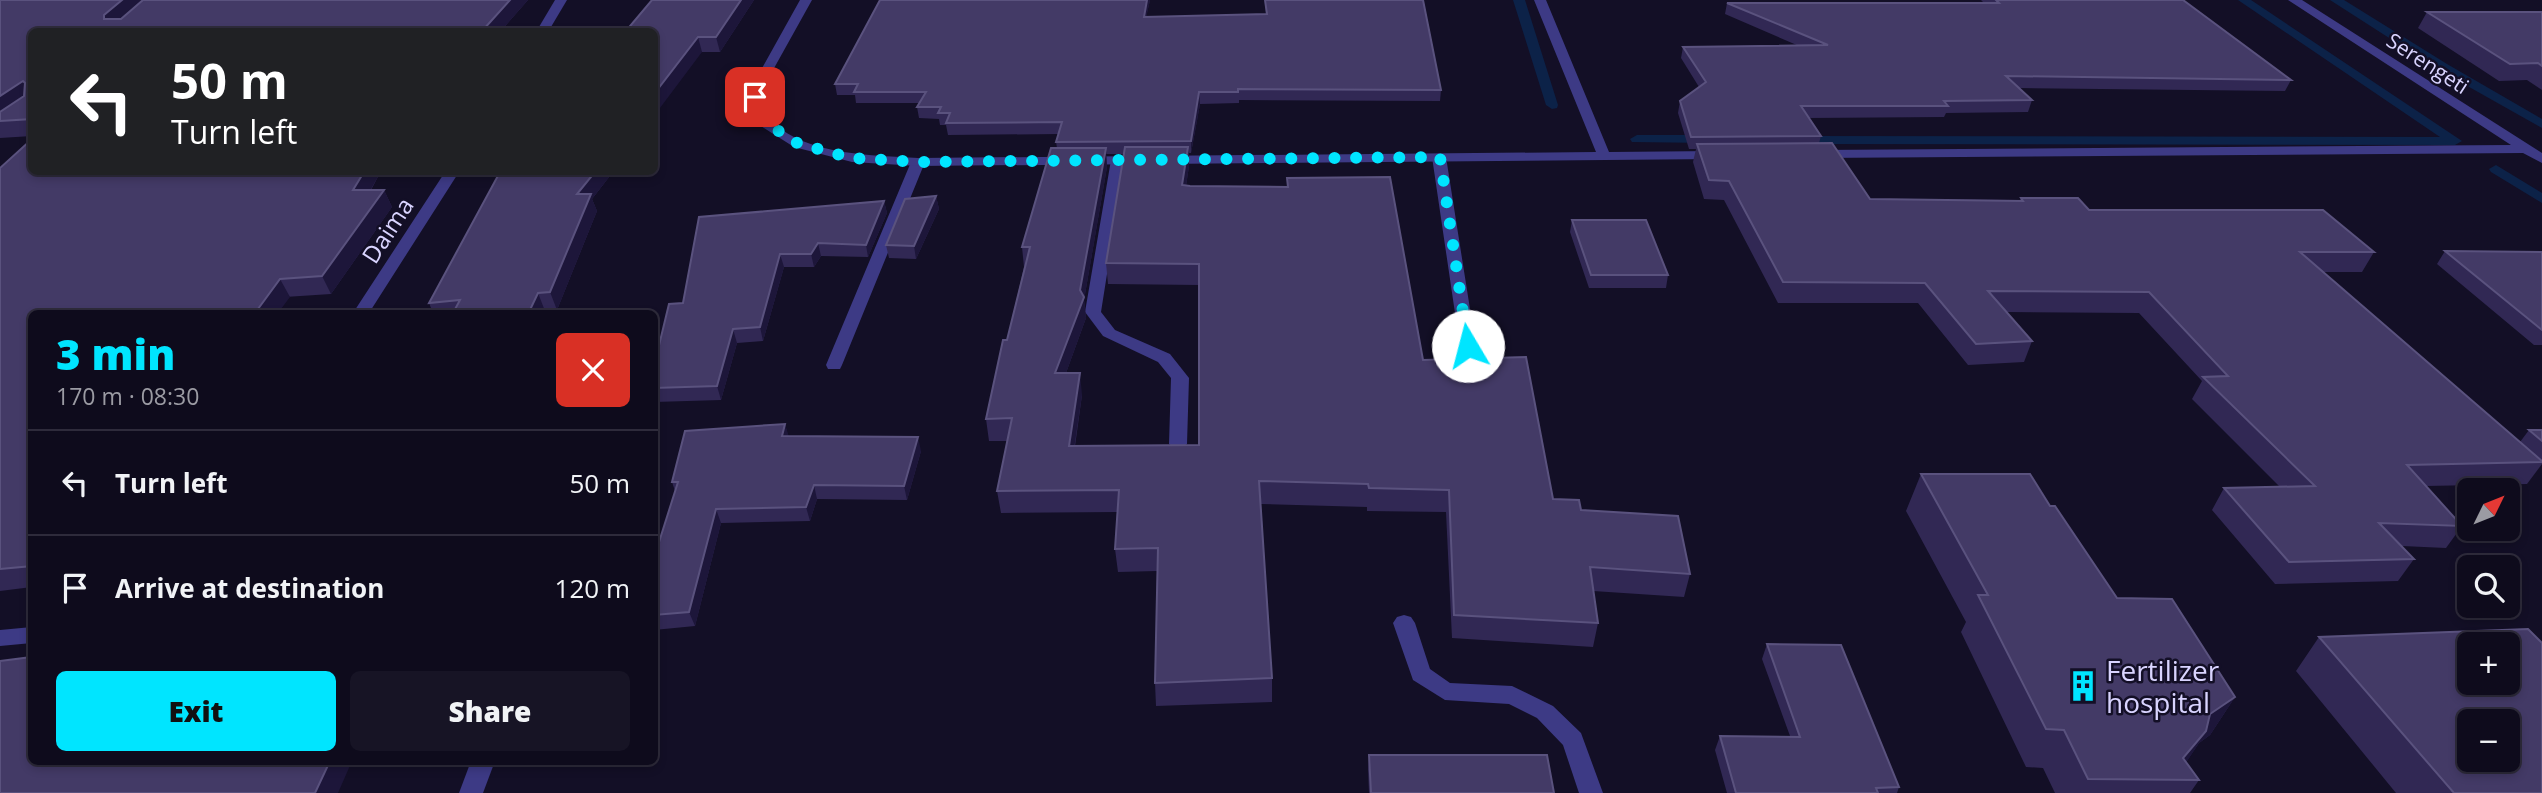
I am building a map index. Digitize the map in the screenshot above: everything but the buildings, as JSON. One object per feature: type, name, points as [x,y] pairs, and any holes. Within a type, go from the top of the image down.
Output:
[{"type":"street","points":[[544,28],[561,0]]},
{"type":"street","points":[[806,0],[755,97],[766,123],[799,144],[852,158],[918,162],[1730,155]]},
{"type":"street","points":[[1540,0],[1604,155]]},
{"type":"street","name":"Serengeti","points":[[2294,0],[2542,159]]},
{"type":"street","points":[[1799,154],[2526,149]]},
{"type":"street","points":[[1440,157],[1468,346]]},
{"type":"street","points":[[1118,160],[1093,312],[1109,333],[1164,358],[1180,378],[1178,444]]},
{"type":"street","points":[[834,365],[918,162]]},
{"type":"street","name":"Daima","points":[[363,310],[450,175]]},
{"type":"street","points":[[1404,623],[1420,674],[1445,691],[1512,695],[1545,712],[1573,740],[1591,793]]},
{"type":"street","points":[[0,638],[28,635]]},
{"type":"street","points":[[471,793],[482,765]]},
{"type":"waterway","points":[[1519,0],[1552,105]]},
{"type":"waterway","points":[[1797,140],[2455,141],[2244,0]]},
{"type":"waterway","points":[[2336,0],[2443,67],[2542,124]]},
{"type":"waterway","points":[[1637,139],[1710,139]]},
{"type":"waterway","points":[[2496,169],[2542,199]]},
{"type":"place","name":"Fertilizer hospital","points":[[2083,686]]},
{"type":"route","points":[[755,97],[766,123],[799,144],[852,158],[918,162],[1440,157],[1468,346]]}]
